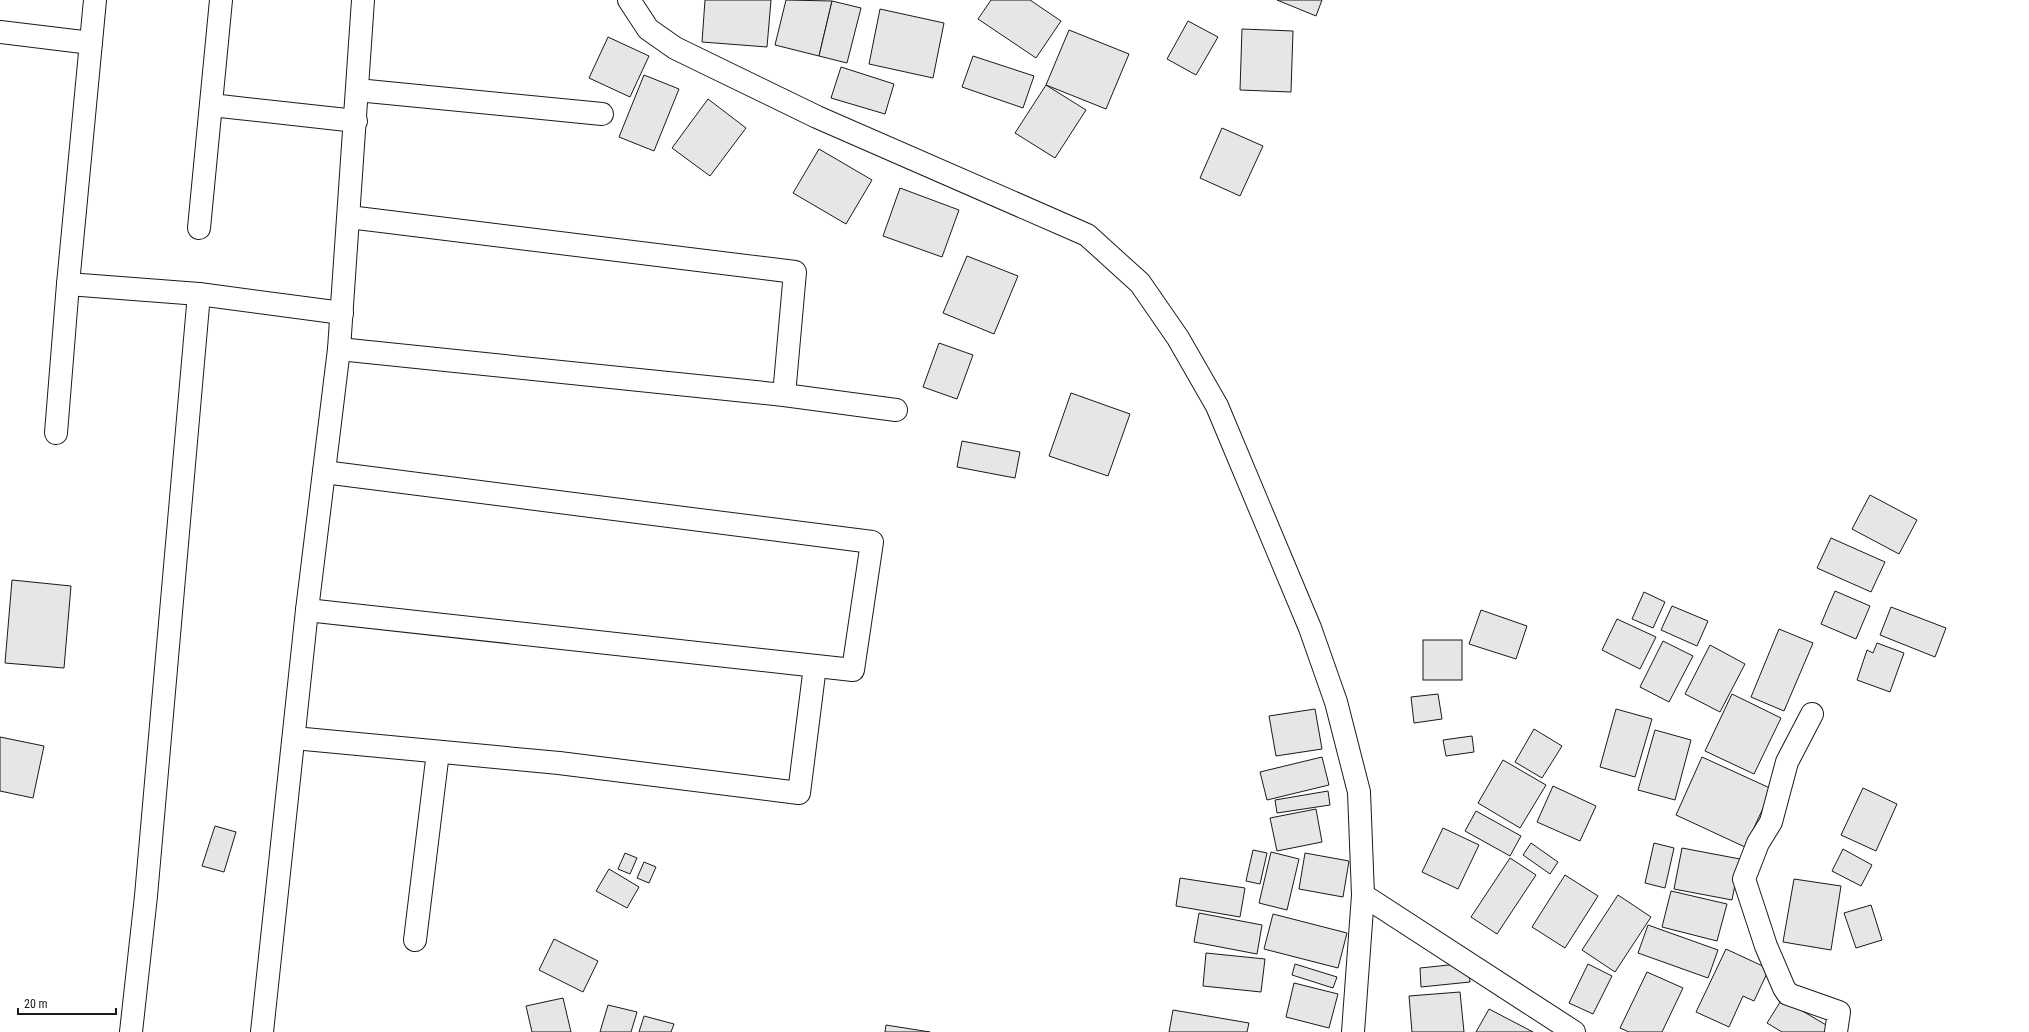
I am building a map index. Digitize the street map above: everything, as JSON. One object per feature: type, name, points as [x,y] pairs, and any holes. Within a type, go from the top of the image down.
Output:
[{"type":"street","points":[[56,433],[68,284],[95,0]]},
{"type":"street","points":[[199,228],[221,0]]},
{"type":"street","points":[[262,1032],[307,610],[339,349],[364,0]]},
{"type":"street","points":[[629,0],[648,29],[675,48],[817,118],[1087,235],[1140,283],[1178,338],[1216,406],[1248,478],[1320,655],[1336,702],[1359,792],[1363,895],[1354,1032]]},
{"type":"street","points":[[0,32],[91,43]]},
{"type":"street","points":[[357,90],[602,114]]},
{"type":"street","points":[[211,105],[356,121]]},
{"type":"street","points":[[349,217],[795,272],[784,395]]},
{"type":"street","points":[[68,284],[199,294],[342,314]]},
{"type":"street","points":[[130,1032],[146,896],[199,294]]},
{"type":"street","points":[[339,349],[784,395],[896,410]]},
{"type":"street","points":[[307,610],[853,670],[872,542],[324,472]]},
{"type":"street","points":[[294,738],[559,763],[799,793],[815,666]]},
{"type":"street","points":[[1812,714],[1787,762],[1771,822],[1758,843],[1744,879],[1766,946],[1784,988],[1788,994],[1839,1012],[1836,1032]]},
{"type":"street","points":[[415,940],[438,752]]},
{"type":"street","points":[[1363,895],[1574,1032]]},
{"type":"building","points":[[705,0],[771,0],[767,47],[702,42]]},
{"type":"building","points":[[786,0],[832,1],[819,56],[775,45]]},
{"type":"building","points":[[991,0],[1030,0],[1061,21],[1036,58],[978,19]]},
{"type":"building","points":[[1277,0],[1322,0],[1316,16]]},
{"type":"building","points":[[832,1],[861,8],[847,63],[819,56]]},
{"type":"building","points":[[880,9],[944,23],[933,78],[869,64]]},
{"type":"building","points":[[1188,21],[1218,37],[1196,75],[1167,59]]},
{"type":"building","points":[[1242,29],[1293,31],[1291,92],[1240,90]]},
{"type":"building","points":[[1069,30],[1129,54],[1106,109],[1046,85]]},
{"type":"building","points":[[608,37],[649,56],[630,97],[589,78]]},
{"type":"building","points":[[973,56],[1034,76],[1023,108],[962,87]]},
{"type":"building","points":[[841,67],[894,84],[885,114],[831,98]]},
{"type":"building","points":[[644,75],[679,89],[654,151],[619,137]]},
{"type":"building","points":[[1046,85],[1086,110],[1055,158],[1015,133]]},
{"type":"building","points":[[708,99],[746,128],[710,176],[672,148]]},
{"type":"building","points":[[1222,128],[1263,146],[1240,196],[1200,178]]},
{"type":"building","points":[[819,149],[872,180],[846,224],[793,193]]},
{"type":"building","points":[[900,188],[959,210],[942,257],[883,236]]},
{"type":"building","points":[[967,256],[1018,276],[994,334],[943,313]]},
{"type":"building","points":[[939,343],[973,355],[957,399],[923,387]]},
{"type":"building","points":[[1071,393],[1130,414],[1108,476],[1049,456]]},
{"type":"building","points":[[962,441],[1020,452],[1015,478],[957,467]]},
{"type":"building","points":[[1870,495],[1917,520],[1899,554],[1852,529]]},
{"type":"building","points":[[1831,538],[1885,562],[1871,592],[1817,568]]},
{"type":"building","points":[[12,580],[71,586],[64,668],[5,663]]},
{"type":"building","points":[[1835,591],[1870,606],[1856,639],[1821,624]]},
{"type":"building","points":[[1644,592],[1665,602],[1653,628],[1632,619]]},
{"type":"building","points":[[1672,606],[1708,621],[1697,646],[1661,630]]},
{"type":"building","points":[[1891,607],[1946,628],[1935,657],[1880,635]]},
{"type":"building","points":[[1481,610],[1527,626],[1516,659],[1469,644]]},
{"type":"building","points":[[1617,619],[1656,637],[1640,669],[1602,650]]},
{"type":"building","points":[[1779,629],[1813,643],[1784,711],[1751,697]]},
{"type":"building","points":[[1423,640],[1462,640],[1462,680],[1423,680]]},
{"type":"building","points":[[1663,641],[1693,656],[1669,702],[1640,687]]},
{"type":"building","points":[[1877,643],[1904,653],[1890,692],[1857,680],[1867,650],[1873,653]]},
{"type":"building","points":[[1710,645],[1745,664],[1720,712],[1685,694]]},
{"type":"building","points":[[1438,694],[1442,719],[1414,723],[1411,697]]},
{"type":"building","points":[[1732,694],[1781,718],[1754,774],[1705,751]]},
{"type":"building","points":[[1315,709],[1322,749],[1276,756],[1269,716]]},
{"type":"building","points":[[1616,709],[1652,719],[1635,777],[1600,767]]},
{"type":"building","points":[[1534,729],[1562,746],[1542,778],[1515,762]]},
{"type":"building","points":[[1655,730],[1691,740],[1675,800],[1638,790]]},
{"type":"building","points":[[1472,736],[1474,752],[1446,756],[1443,740]]},
{"type":"building","points":[[0,737],[44,746],[33,798],[0,791]]},
{"type":"building","points":[[1322,757],[1329,785],[1267,800],[1260,772]]},
{"type":"building","points":[[1702,757],[1772,789],[1745,847],[1676,815]]},
{"type":"building","points":[[1503,760],[1546,785],[1520,828],[1478,803]]},
{"type":"building","points":[[1553,786],[1596,806],[1580,841],[1537,822]]},
{"type":"building","points":[[1863,788],[1897,804],[1876,851],[1841,835]]},
{"type":"building","points":[[1328,791],[1330,805],[1277,813],[1275,800]]},
{"type":"building","points":[[1316,809],[1322,842],[1277,851],[1270,818]]},
{"type":"building","points":[[1476,811],[1521,836],[1510,856],[1465,831]]},
{"type":"building","points":[[215,826],[236,832],[224,872],[202,866]]},
{"type":"building","points":[[1443,828],[1479,845],[1458,889],[1422,872]]},
{"type":"building","points":[[1531,843],[1558,862],[1550,874],[1523,855]]},
{"type":"building","points":[[1654,843],[1674,848],[1665,888],[1645,883]]},
{"type":"building","points":[[1682,848],[1740,859],[1732,900],[1674,889]]},
{"type":"building","points":[[1843,849],[1872,865],[1861,886],[1832,871]]},
{"type":"building","points":[[1253,850],[1267,853],[1260,884],[1246,881]]},
{"type":"building","points":[[1271,852],[1299,859],[1287,910],[1259,903]]},
{"type":"building","points":[[625,853],[637,858],[630,874],[618,869]]},
{"type":"building","points":[[1305,853],[1349,861],[1343,897],[1299,889]]},
{"type":"building","points":[[1510,858],[1536,875],[1497,934],[1471,917]]},
{"type":"building","points":[[644,862],[656,867],[649,883],[637,878]]},
{"type":"building","points":[[609,869],[639,887],[627,908],[596,891]]},
{"type":"building","points":[[1565,875],[1598,896],[1565,948],[1532,927]]},
{"type":"building","points":[[1180,878],[1245,888],[1240,917],[1176,906]]},
{"type":"building","points":[[1794,879],[1841,886],[1831,950],[1783,942]]},
{"type":"building","points":[[1671,891],[1727,904],[1717,941],[1662,927]]},
{"type":"building","points":[[1618,895],[1651,917],[1615,972],[1582,950]]},
{"type":"building","points":[[1871,905],[1882,940],[1856,948],[1844,913]]},
{"type":"building","points":[[1199,913],[1262,925],[1257,954],[1194,942]]},
{"type":"building","points":[[1273,914],[1347,933],[1338,968],[1264,949]]},
{"type":"building","points":[[1648,925],[1718,950],[1708,978],[1638,953]]},
{"type":"building","points":[[554,939],[598,961],[583,992],[539,970]]},
{"type":"building","points":[[1726,949],[1769,969],[1754,1001],[1743,996],[1729,1027],[1696,1012]]},
{"type":"building","points":[[1206,953],[1265,959],[1261,992],[1203,986]]},
{"type":"building","points":[[1468,963],[1470,982],[1421,987],[1420,968]]},
{"type":"building","points":[[1295,964],[1337,977],[1333,988],[1292,975]]},
{"type":"building","points":[[1588,964],[1612,976],[1593,1014],[1569,1003]]},
{"type":"building","points":[[1647,972],[1683,988],[1662,1032],[1629,1032],[1620,1028]]},
{"type":"building","points":[[1294,983],[1338,994],[1329,1028],[1286,1017]]},
{"type":"building","points":[[1460,992],[1464,1032],[1412,1032],[1409,996]]},
{"type":"building","points":[[563,998],[571,1032],[532,1032],[526,1006]]},
{"type":"building","points":[[1782,999],[1833,1029],[1832,1032],[1782,1032],[1767,1023]]},
{"type":"building","points":[[608,1005],[637,1012],[631,1032],[600,1032]]},
{"type":"building","points":[[1489,1009],[1533,1032],[1476,1032]]},
{"type":"building","points":[[1173,1010],[1249,1023],[1247,1032],[1169,1032]]},
{"type":"building","points":[[644,1016],[674,1024],[671,1032],[639,1032]]},
{"type":"building","points":[[886,1025],[930,1032],[885,1032]]}]
